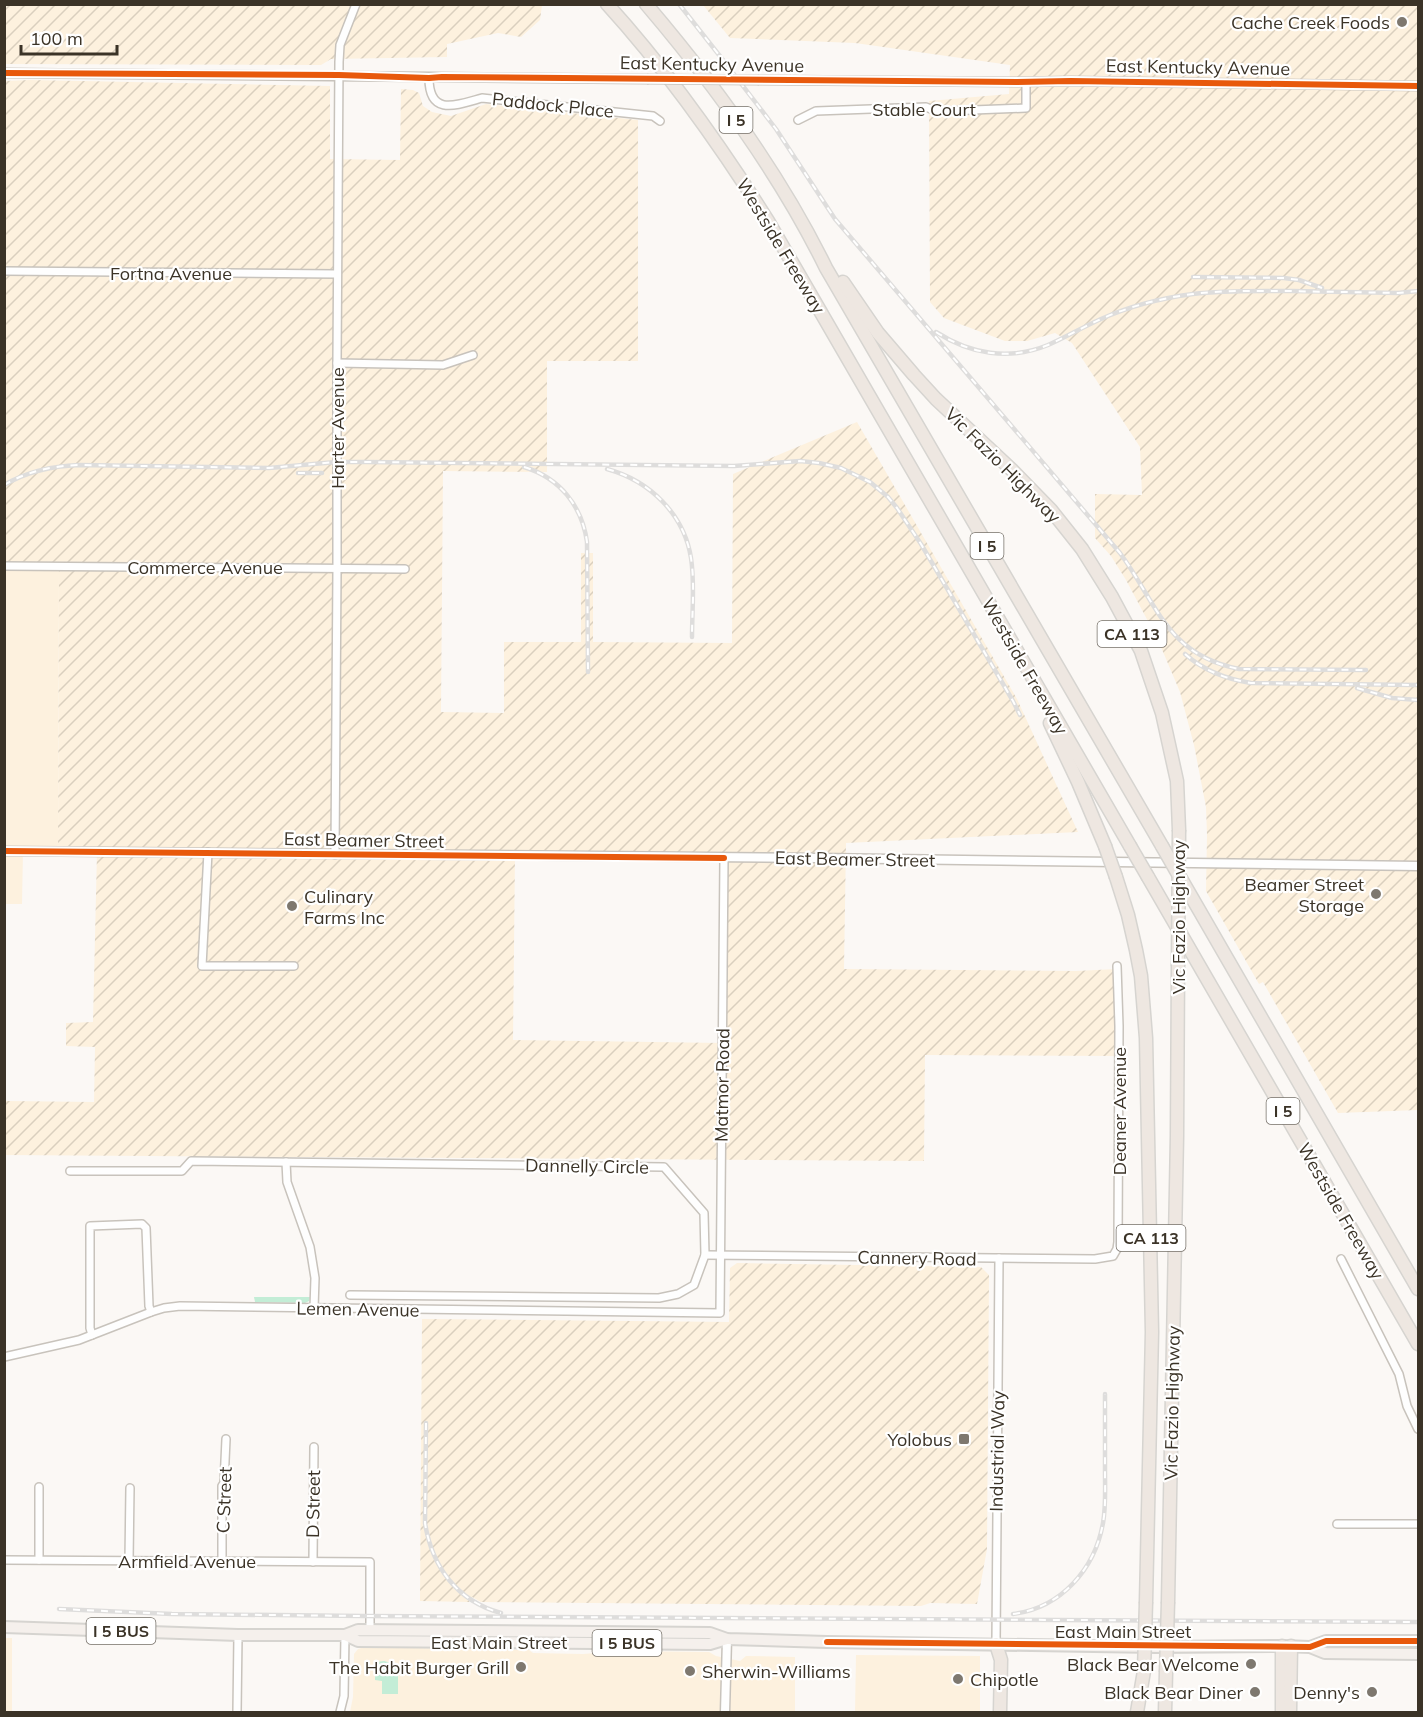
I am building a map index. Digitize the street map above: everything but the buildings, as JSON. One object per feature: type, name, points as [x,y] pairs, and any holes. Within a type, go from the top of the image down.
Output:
[{"type":"highway","name":"Westside Freeway","points":[[608,4],[678,89],[762,212],[1419,1344]]},
{"type":"highway","name":"Westside Freeway","points":[[646,4],[745,132],[815,244],[826,268],[1419,1289]]},
{"type":"highway","name":"Vic Fazio Highway","points":[[815,244],[833,265],[891,350],[936,399],[1051,510],[1082,549],[1112,597],[1141,651],[1162,713],[1177,781],[1179,830],[1177,1136],[1165,1713]]},
{"type":"highway","name":"Vic Fazio Highway","points":[[1026,667],[1105,846],[1128,915],[1143,994],[1146,1038],[1152,1332],[1144,1713]]},
{"type":"highway","points":[[993,1713],[996,1644]]},
{"type":"highway","points":[[996,1644],[1001,1660],[1000,1713]]},
{"type":"highway","points":[[1282,1713],[1286,1646]]},
{"type":"highway","points":[[1286,1646],[1290,1713]]},
{"type":"highway","points":[[1137,1713],[1144,1671]]},
{"type":"main road","name":"East Main Street","points":[[4,1627],[238,1635],[345,1635],[358,1630],[710,1633],[727,1639]]},
{"type":"main road","name":"East Main Street","points":[[345,1635],[358,1641],[710,1644],[727,1639],[1286,1646],[1310,1647],[1325,1653],[1419,1654]]},
{"type":"main road","name":"East Main Street","points":[[1310,1647],[1326,1641],[1419,1641]]},
{"type":"main road","points":[[1355,1653],[1362,1646],[1378,1646],[1394,1641]]},
{"type":"street","name":"Harter Avenue","points":[[335,855],[339,75],[340,45],[356,4]]},
{"type":"street","name":"East Kentucky Avenue","points":[[4,73],[339,75],[429,78],[1114,81],[1419,86]]},
{"type":"street","name":"Paddock Place","points":[[429,78],[432,96],[438,103],[447,106],[456,106],[482,98],[653,116],[660,121]]},
{"type":"street","name":"Stable Court","points":[[798,120],[816,111],[926,107],[947,111],[1026,108],[1026,82]]},
{"type":"street","name":"Fortna Avenue","points":[[4,271],[338,274]]},
{"type":"street","points":[[336,363],[442,365],[473,355]]},
{"type":"street","name":"Commerce Avenue","points":[[4,566],[405,569]]},
{"type":"street","name":"East Beamer Street","points":[[4,851],[1419,866]]},
{"type":"street","points":[[208,852],[202,966],[294,966]]},
{"type":"street","name":"Matmor Road","points":[[720,1313],[724,858]]},
{"type":"street","name":"Deaner Avenue","points":[[1113,1256],[1118,1242],[1117,966]]},
{"type":"street","name":"Dannelly Circle","points":[[70,1171],[182,1171],[191,1161],[664,1167],[704,1213],[705,1255],[694,1285],[678,1294],[660,1298],[350,1295]]},
{"type":"street","points":[[286,1162],[287,1182],[310,1247],[315,1278],[314,1308]]},
{"type":"street","points":[[92,1335],[90,1328],[90,1226],[142,1224],[146,1228],[151,1312]]},
{"type":"street","name":"Cannery Road","points":[[705,1255],[1095,1259],[1113,1256]]},
{"type":"street","name":"Industrial Way","points":[[996,1644],[999,1258]]},
{"type":"street","points":[[1341,1259],[1399,1374],[1407,1406],[1419,1429]]},
{"type":"street","points":[[372,1295],[372,1309]]},
{"type":"street","points":[[547,1297],[547,1311]]},
{"type":"street","name":"Lemen Avenue","points":[[4,1357],[79,1340],[151,1312],[180,1306],[720,1313]]},
{"type":"street","name":"C Street","points":[[222,1561],[222,1486],[226,1439]]},
{"type":"street","name":"D Street","points":[[313,1562],[314,1447]]},
{"type":"street","points":[[39,1487],[39,1560]]},
{"type":"street","points":[[129,1561],[130,1488]]},
{"type":"street","points":[[1337,1524],[1419,1524]]},
{"type":"street","name":"Armfield Avenue","points":[[4,1560],[370,1562],[370,1630]]},
{"type":"street","points":[[237,1713],[238,1635]]},
{"type":"street","points":[[340,1713],[344,1696],[345,1635]]},
{"type":"street","points":[[725,1713],[727,1639]]},
{"type":"shaded area","points":[[5,5],[542,5],[540,20],[521,37],[498,33],[447,44],[447,57],[331,59],[321,65],[5,64]]},
{"type":"shaded area","points":[[703,5],[1418,5],[1418,1110],[1338,1113],[1263,982],[1259,984],[1206,891],[1206,807],[1194,745],[1180,692],[1158,640],[1126,580],[1111,556],[1095,538],[1095,494],[1142,495],[1140,447],[1072,343],[1055,333],[1027,341],[1005,341],[944,318],[930,302],[929,101],[1009,94],[1010,65],[855,43],[730,38]]},
{"type":"shaded area","points":[[4,81],[330,86],[330,159],[400,160],[401,89],[419,93],[423,106],[432,112],[451,116],[486,104],[638,120],[638,361],[547,361],[547,472],[443,471],[441,712],[504,713],[504,642],[581,642],[581,553],[593,553],[593,642],[732,643],[733,474],[857,422],[1017,699],[1078,832],[846,843],[844,969],[1076,971],[1117,969],[1117,1056],[925,1055],[924,1161],[5,1155],[5,1101],[94,1102],[95,1047],[66,1046],[66,1023],[93,1022],[97,852],[58,851],[59,567],[5,566]],"holes":[[[515,855],[724,858],[722,1043],[513,1040]]]},
{"type":"shaded area","points":[[5,566],[59,566],[58,851],[23,851],[22,904],[5,904]]},
{"type":"shaded area","points":[[737,1263],[981,1267],[989,1275],[987,1549],[977,1604],[930,1603],[921,1606],[481,1602],[472,1597],[469,1602],[420,1601],[422,1319],[729,1322],[730,1268]]},
{"type":"shaded area","points":[[5,1638],[12,1638],[12,1712],[5,1712]]},
{"type":"shaded area","points":[[365,1647],[529,1650],[533,1653],[583,1654],[619,1651],[709,1652],[716,1656],[740,1661],[746,1656],[795,1657],[795,1712],[350,1712],[353,1697],[354,1654],[358,1649]]},
{"type":"shaded area","points":[[856,1655],[980,1656],[980,1712],[855,1712]]},
{"type":"green space","points":[[254,1297],[310,1297],[305,1303],[255,1302]]},
{"type":"green space","points":[[384,1661],[398,1665],[398,1694],[382,1694],[382,1681],[375,1680],[375,1664]]},
{"type":"railway","points":[[679,4],[776,129],[835,219],[1120,553],[1155,609],[1180,640],[1195,652],[1215,662],[1239,669],[1366,670]]},
{"type":"railway","points":[[1193,277],[1284,278],[1299,280],[1322,288]]},
{"type":"railway","points":[[936,332],[962,346],[976,350],[1004,354],[1019,353],[1048,345],[1123,310],[1181,296],[1241,291],[1398,293],[1418,291]]},
{"type":"railway","points":[[4,485],[40,470],[79,465],[269,468],[336,462],[734,466],[800,461],[819,463],[841,468],[870,482],[897,508],[921,544],[1020,715]]},
{"type":"railway","points":[[524,467],[548,478],[567,495],[584,529],[587,542],[588,672]]},
{"type":"railway","points":[[607,469],[623,474],[651,491],[673,514],[681,527],[691,558],[692,637]]},
{"type":"railway","points":[[298,473],[322,473]]},
{"type":"railway","points":[[1185,654],[1216,673],[1251,683],[1418,685]]},
{"type":"railway","points":[[1357,688],[1392,698],[1418,700]]},
{"type":"railway","points":[[1013,1614],[1046,1604],[1073,1584],[1084,1570],[1099,1540],[1105,1510],[1105,1394]]},
{"type":"railway","points":[[426,1423],[425,1523],[428,1539],[441,1568],[459,1591],[485,1607],[501,1613]]},
{"type":"railway","points":[[59,1609],[172,1614],[363,1616],[1418,1622]]},
{"type":"cycle path","points":[[4,73],[339,75],[429,78],[1071,81],[1418,86]]},
{"type":"cycle path","points":[[4,851],[724,858]]},
{"type":"cycle path","points":[[827,1642],[1310,1647],[1326,1641],[1418,1641]]},
{"type":"place","name":"Cache Creek Foods","points":[[1402,22]]},
{"type":"place","name":"Beamer Street Storage","points":[[1376,894]]},
{"type":"place","name":"Culinary Farms Inc","points":[[292,906]]},
{"type":"place","name":"Yolobus","points":[[964,1439]]},
{"type":"place","name":"Black Bear Welcome","points":[[1251,1664]]},
{"type":"place","name":"The Habit Burger Grill","points":[[521,1667]]},
{"type":"place","name":"Sherwin-Williams","points":[[690,1671]]},
{"type":"place","name":"Chipotle","points":[[958,1679]]},
{"type":"place","name":"Black Bear Diner","points":[[1255,1692]]},
{"type":"place","name":"Denny's","points":[[1372,1692]]}]
